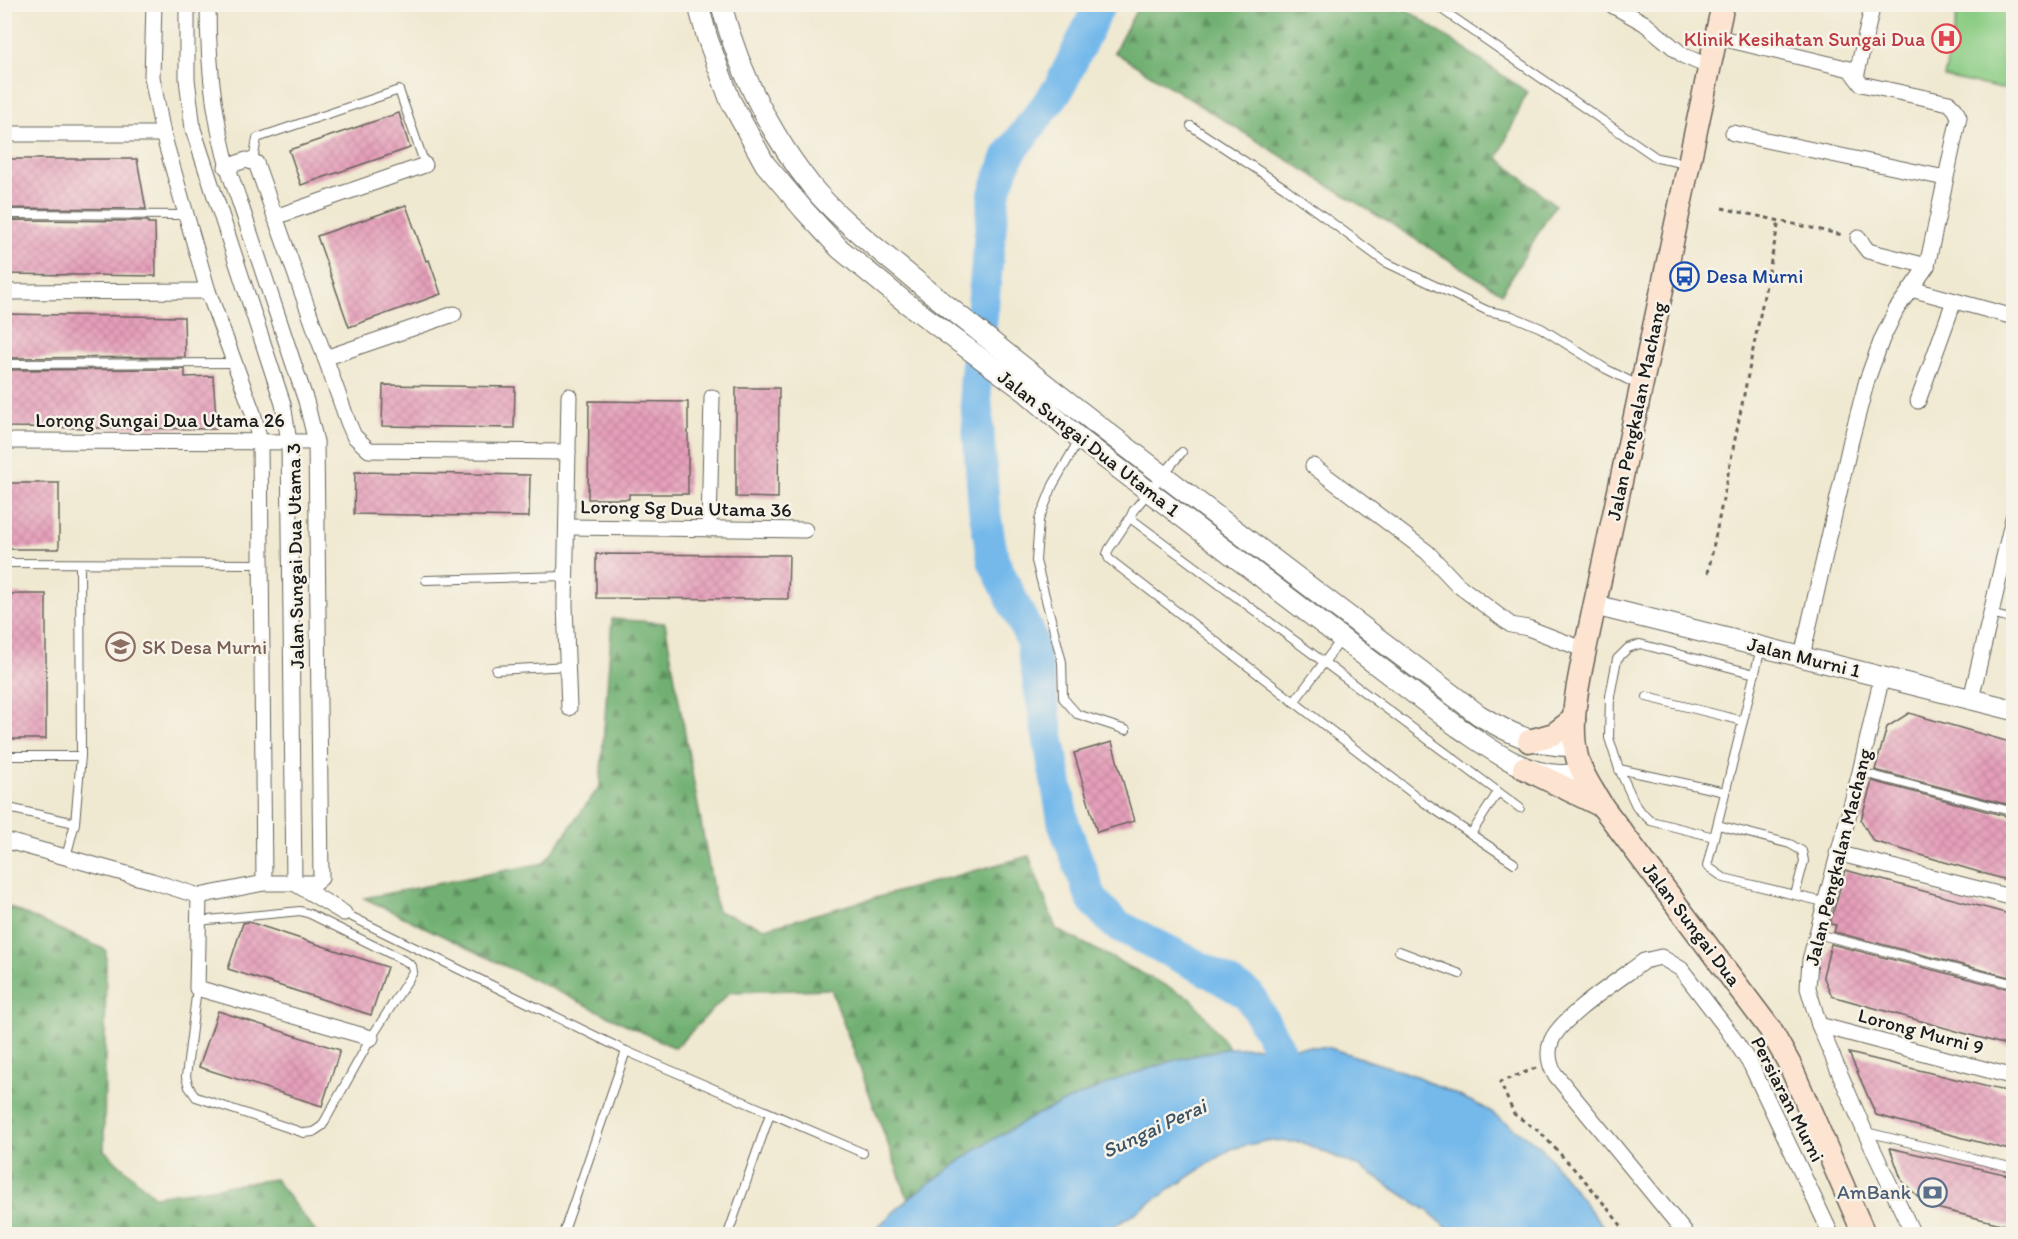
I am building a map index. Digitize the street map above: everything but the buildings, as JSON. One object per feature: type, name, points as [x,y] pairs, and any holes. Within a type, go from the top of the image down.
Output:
[{"type":"main road","name":"Jalan Pengkalan Machang","points":[[1594,605],[1723,4]]},
{"type":"main road","name":"Jalan Sungai Dua","points":[[1594,605],[1574,719],[1578,761],[1602,806],[1770,1029],[1790,1065],[1864,1234]]},
{"type":"main road","points":[[1529,741],[1554,734],[1574,719]]},
{"type":"main road","points":[[1524,768],[1602,806]]},
{"type":"street","points":[[154,4],[152,77],[163,134],[208,291],[253,413],[260,442],[264,884]]},
{"type":"street","name":"Jalan Sungai Dua Utama 3","points":[[187,4],[187,78],[193,129],[284,404],[289,442],[294,884]]},
{"type":"street","name":"Jalan Sungai Dua Utama 3","points":[[199,896],[264,884],[315,883],[321,878],[322,872],[316,442],[306,401],[226,167],[213,105],[208,45],[208,4]]},
{"type":"street","name":"Jalan Sungai Dua Utama 1","points":[[698,4],[707,37],[730,100],[765,164],[840,249],[905,302],[1164,474],[1479,715],[1505,731],[1529,741],[1558,747],[1576,746]]},
{"type":"street","name":"Jalan Sungai Dua Utama 1","points":[[721,4],[728,30],[751,90],[784,151],[815,190],[842,219],[923,287],[1031,384],[1080,439],[1458,727],[1493,751],[1524,768],[1558,775],[1584,774]]},
{"type":"street","points":[[1610,4],[1644,23],[1684,56],[1710,67]]},
{"type":"street","points":[[1856,77],[1873,4]]},
{"type":"street","points":[[1717,37],[1850,69],[1861,84],[1949,104],[1959,117],[1927,266],[1892,320],[1867,380],[1851,440],[1802,656]]},
{"type":"street","points":[[1733,133],[1946,178]]},
{"type":"street","points":[[4,134],[163,134]]},
{"type":"street","points":[[226,167],[246,160],[255,163],[354,436],[369,450],[568,452]]},
{"type":"street","points":[[275,217],[425,165]]},
{"type":"street","points":[[1858,238],[1868,251],[1927,266]]},
{"type":"street","points":[[1911,289],[2013,317]]},
{"type":"street","points":[[4,292],[208,291]]},
{"type":"street","points":[[1918,401],[1954,301]]},
{"type":"street","points":[[325,358],[454,314]]},
{"type":"street","points":[[569,396],[566,576],[569,708]]},
{"type":"street","points":[[709,529],[712,397]]},
{"type":"street","name":"Lorong Sungai Dua Utama 26","points":[[4,441],[316,442]]},
{"type":"street","points":[[1313,466],[1427,552],[1458,585],[1511,625],[1528,628],[1585,650]]},
{"type":"street","points":[[1971,699],[1991,614],[2010,548],[2013,514]]},
{"type":"street","name":"Lorong Sg Dua Utama 36","points":[[567,527],[805,530]]},
{"type":"street","name":"Jalan Murni 1","points":[[1594,605],[2013,710]]},
{"type":"street","name":"Jalan Pengkalan Machang","points":[[1882,676],[1860,772],[1810,960],[1808,988],[1819,1025],[1912,1234]]},
{"type":"street","points":[[4,840],[199,896],[197,988],[371,1038]]},
{"type":"street","points":[[1837,853],[2013,898]]},
{"type":"street","points":[[294,884],[344,913]]},
{"type":"street","name":"Persiaran Murni","points":[[1549,1063],[1550,1043],[1567,1020],[1644,961],[1661,957],[1672,962],[1681,969],[1727,1029],[1751,1065],[1831,1234]]},
{"type":"street","name":"Lorong Murni 9","points":[[1819,1025],[2013,1077]]},
{"type":"street","points":[[1549,1063],[1554,1073],[1686,1234]]},
{"type":"lane","points":[[1434,4],[1657,158],[1689,164]]},
{"type":"lane","points":[[253,161],[257,138],[399,90],[425,165]]},
{"type":"lane","points":[[1191,126],[1285,188],[1385,262],[1488,311],[1512,316],[1541,328],[1606,369],[1641,387]]},
{"type":"lane","points":[[4,214],[186,215]]},
{"type":"lane","points":[[4,364],[234,363]]},
{"type":"lane","points":[[1080,439],[1053,485],[1039,520],[1036,561],[1062,662],[1063,698],[1077,714],[1126,730]]},
{"type":"lane","points":[[1182,452],[1131,516],[1109,549],[1107,554],[1109,559],[1425,803],[1514,863]]},
{"type":"lane","points":[[1131,516],[1134,521],[1520,808]]},
{"type":"lane","points":[[4,563],[262,564]]},
{"type":"lane","points":[[66,857],[75,823],[81,756],[80,564]]},
{"type":"lane","points":[[426,580],[566,576]]},
{"type":"lane","points":[[1991,614],[2013,620]]},
{"type":"lane","points":[[1294,702],[1342,639]]},
{"type":"lane","points":[[1714,837],[1651,821],[1637,808],[1619,769],[1609,738],[1610,696],[1617,659],[1628,648],[1640,644],[1755,674]]},
{"type":"lane","points":[[1762,646],[1707,866],[1724,878],[1824,903]]},
{"type":"lane","points":[[495,670],[568,666]]},
{"type":"lane","points":[[1647,697],[1743,721]]},
{"type":"lane","points":[[4,756],[81,756]]},
{"type":"lane","points":[[1619,769],[1725,792]]},
{"type":"lane","points":[[1860,772],[2013,812]]},
{"type":"lane","points":[[1471,834],[1497,792]]},
{"type":"lane","points":[[4,807],[75,823]]},
{"type":"lane","points":[[1718,825],[1790,844],[1802,851],[1804,861],[1795,895]]},
{"type":"lane","points":[[197,988],[186,1077],[189,1088],[196,1097],[304,1133],[313,1132],[322,1126],[371,1038],[413,972],[411,966],[406,962],[300,911],[198,921]]},
{"type":"lane","points":[[344,913],[626,1051],[863,1153]]},
{"type":"lane","points":[[1817,934],[2013,984]]},
{"type":"lane","points":[[1398,951],[1460,974]]},
{"type":"lane","points":[[563,1234],[626,1051]]},
{"type":"lane","points":[[728,1234],[770,1114]]},
{"type":"lane","points":[[1865,1132],[2013,1168]]},
{"type":"path","points":[[1722,208],[1858,238]]},
{"type":"path","points":[[1708,573],[1779,221]]},
{"type":"path","points":[[1549,1063],[1500,1082],[1514,1114],[1548,1140],[1587,1183],[1628,1234]]},
{"type":"green space","points":[[1139,5],[1400,5],[1527,92],[1498,158],[1555,205],[1502,293],[1114,52]]},
{"type":"green space","points":[[1959,5],[2013,5],[2013,91],[1944,77]]},
{"type":"green space","points":[[612,619],[665,623],[717,911],[765,928],[1029,856],[1056,929],[1192,999],[1229,1048],[1176,1060],[1118,1079],[1036,1115],[978,1148],[908,1199],[831,989],[730,992],[675,1048],[364,898],[544,863],[600,786]]},
{"type":"green space","points":[[5,905],[106,950],[104,1150],[154,1196],[275,1179],[317,1234],[5,1234]]},
{"type":"water","name":"Sungai Perai","points":[[1327,1047],[1416,1076],[1483,1107],[1541,1147],[1609,1234],[1454,1234],[1428,1211],[1360,1167],[1301,1142],[1265,1141],[1231,1149],[1103,1234],[870,1234],[908,1199],[978,1148],[1036,1115],[1118,1079],[1176,1060],[1229,1048]]},
{"type":"waterway","points":[[1100,4],[1059,88],[1008,156],[994,194],[975,385],[984,508],[993,560],[1031,639],[1064,825],[1092,899],[1115,924],[1204,969],[1249,995],[1278,1047],[1284,1089]]},
{"type":"place","name":"Klinik Kesihatan Sungai Dua","points":[[1946,39]]},
{"type":"place","name":"Desa Murni","points":[[1685,276]]},
{"type":"place","name":"SK Desa Murni","points":[[121,647]]},
{"type":"place","name":"AmBank","points":[[1932,1192]]}]
